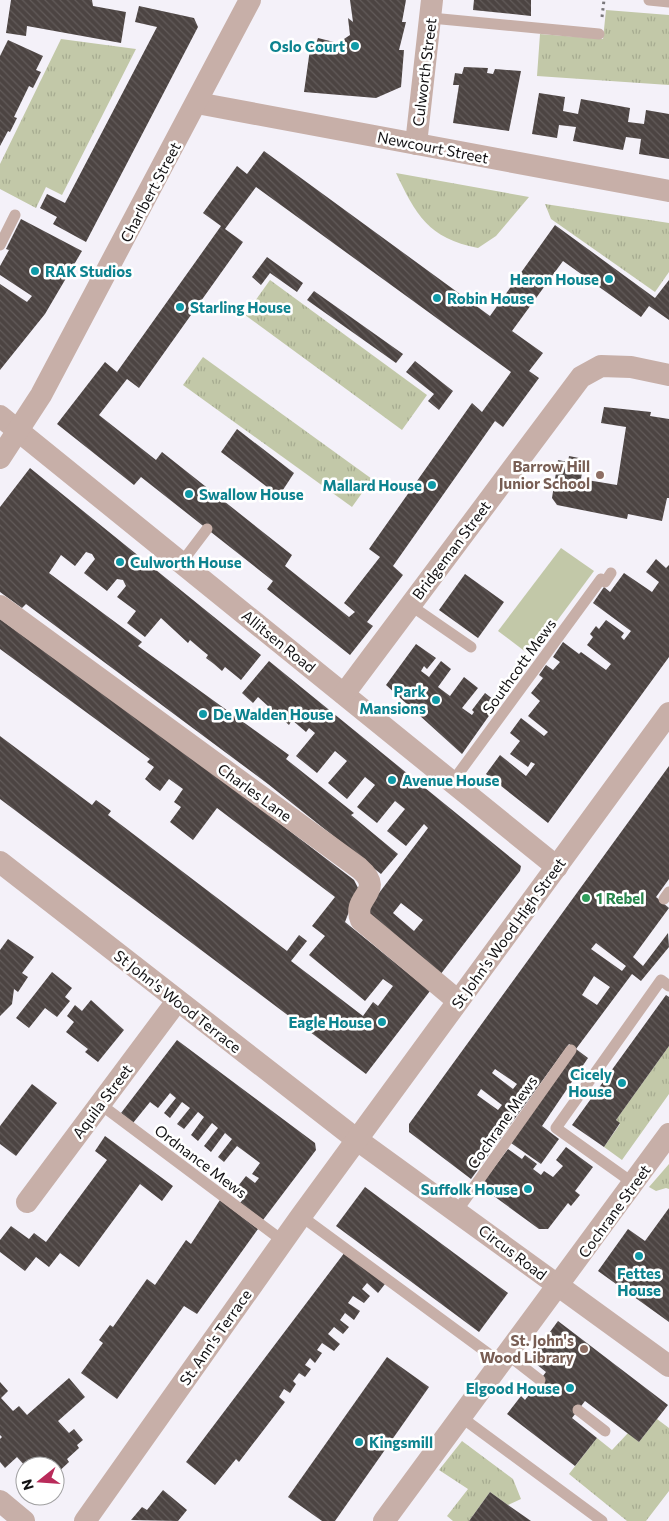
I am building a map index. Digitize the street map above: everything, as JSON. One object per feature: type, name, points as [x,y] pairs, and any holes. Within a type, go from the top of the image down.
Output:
[{"type":"street","name":"Charlbert Street","points":[[0,458],[41,395],[197,103],[244,1]]},
{"type":"street","name":"Culworth Street","points":[[416,144],[431,9]]},
{"type":"street","name":"Newcourt Street","points":[[197,103],[669,191]]},
{"type":"street","name":"Bridgeman Street","points":[[344,694],[582,376],[601,366],[631,367],[669,375]]},
{"type":"street","name":"Allitsen Road","points":[[0,416],[557,867]]},
{"type":"street","name":"Charles Lane","points":[[0,606],[359,868],[371,881],[371,888],[359,906],[361,920],[458,1002]]},
{"type":"street","name":"St John's Wood High Street","points":[[351,1146],[669,713]]},
{"type":"street","name":"St John's Wood Terrace","points":[[1,864],[177,1001],[351,1146]]},
{"type":"street","name":"Aquila Street","points":[[27,1202],[177,1001]]},
{"type":"street","name":"Cochrane Street","points":[[384,1521],[669,1134]]},
{"type":"street","name":"Circus Road","points":[[351,1146],[457,1210],[558,1287],[669,1366]]},
{"type":"street","name":"St. Ann's Terrace","points":[[84,1521],[351,1146]]},
{"type":"street","points":[[0,1501],[24,1521]]},
{"type":"lane","points":[[649,0],[669,2]]},
{"type":"lane","points":[[431,9],[599,34]]},
{"type":"lane","points":[[0,245],[15,215]]},
{"type":"lane","points":[[182,562],[207,529]]},
{"type":"lane","name":"Southcott Mews","points":[[452,781],[601,580],[605,582],[611,573]]},
{"type":"lane","points":[[410,605],[472,647]]},
{"type":"lane","points":[[633,1183],[556,1128],[660,980],[669,986]]},
{"type":"lane","name":"Cochrane Mews","points":[[457,1210],[571,1050]]},
{"type":"lane","name":"Ordnance Mews","points":[[100,1104],[283,1241]]},
{"type":"lane","points":[[301,1216],[504,1359],[540,1380]]},
{"type":"lane","points":[[578,1410],[605,1431]]},
{"type":"lane","points":[[461,1417],[602,1521]]},
{"type":"green space","points":[[606,10],[669,15],[669,85],[537,76],[540,34],[603,39]]},
{"type":"green space","points":[[61,39],[136,49],[62,195],[46,187],[36,208],[0,189],[0,164]]},
{"type":"green space","points":[[396,173],[529,197],[496,236],[478,248],[461,244],[435,231],[418,213]]},
{"type":"green space","points":[[545,204],[669,223],[669,272],[655,292],[551,219]]},
{"type":"green space","points":[[270,280],[427,395],[402,430],[245,315]]},
{"type":"green space","points":[[203,357],[372,479],[352,507],[183,385]]},
{"type":"green space","points":[[561,548],[594,571],[531,656],[498,631]]},
{"type":"green space","points":[[669,1046],[669,1094],[622,1160],[604,1147],[620,1124],[616,1120]]},
{"type":"green space","points":[[669,1164],[669,1189],[656,1191],[649,1187]]},
{"type":"green space","points":[[657,1419],[669,1428],[669,1491],[646,1521],[627,1521],[569,1474],[597,1438],[612,1450],[628,1433],[639,1442]]},
{"type":"green space","points":[[462,1441],[513,1479],[521,1499],[508,1505],[490,1492],[469,1521],[453,1521],[447,1516],[468,1489],[439,1470]]},
{"type":"building","points":[[11,0],[92,0],[93,6],[126,12],[121,43],[27,26],[26,36],[6,33]]},
{"type":"building","name":"Oslo Court","points":[[350,0],[406,0],[402,22],[406,22],[399,50],[404,50],[401,87],[376,98],[304,92],[311,42],[316,43],[318,38],[338,43],[350,35],[348,18],[353,22]]},
{"type":"building","points":[[474,0],[531,0],[531,16],[473,10]]},
{"type":"building","points":[[139,6],[194,18],[198,27],[86,242],[53,224],[57,217],[40,208],[47,194],[65,203],[157,27],[135,22]]},
{"type":"building","points":[[8,40],[43,56],[36,70],[41,72],[33,88],[29,86],[14,117],[17,118],[0,146],[0,56]]},
{"type":"building","points":[[464,67],[488,68],[487,73],[493,74],[495,69],[521,71],[509,131],[453,123],[459,85],[453,85],[455,73],[462,74]]},
{"type":"building","points":[[539,93],[565,97],[563,111],[578,114],[581,99],[630,108],[628,122],[644,124],[646,110],[669,114],[669,159],[639,154],[641,139],[626,137],[623,150],[573,141],[576,127],[559,125],[557,138],[532,134]]},
{"type":"building","points":[[264,151],[490,316],[555,225],[655,298],[669,280],[669,320],[649,306],[641,317],[563,261],[512,331],[543,353],[529,371],[539,378],[503,427],[495,421],[393,566],[403,575],[367,622],[373,626],[350,655],[267,589],[273,581],[141,477],[134,485],[57,424],[105,362],[117,372],[221,226],[203,213],[237,166],[247,174]],"holes":[[[256,187],[511,372],[482,412],[472,403],[369,549],[380,557],[344,603],[355,612],[349,617],[285,566],[292,555],[162,452],[156,460],[99,415],[127,379],[139,388],[243,242],[225,229]]]},
{"type":"building","name":"RAK Studios","points":[[21,219],[82,251],[45,314],[0,370],[0,284],[27,302],[32,296],[0,275],[0,266],[9,250],[6,249]]},
{"type":"building","points":[[267,257],[303,283],[297,292],[270,273],[261,285],[252,277]]},
{"type":"building","points":[[314,291],[403,354],[396,363],[307,300]]},
{"type":"building","points":[[415,361],[453,391],[439,410],[428,401],[434,394],[406,372]]},
{"type":"building","points":[[604,407],[651,412],[650,416],[669,419],[669,498],[667,498],[662,521],[628,514],[627,519],[557,505],[552,498],[558,460],[568,462],[569,456],[584,459],[581,479],[617,485],[626,427],[601,423]]},
{"type":"building","points":[[237,429],[294,473],[279,496],[221,452]]},
{"type":"building","points":[[30,468],[261,655],[241,680],[225,667],[222,671],[206,658],[208,655],[190,640],[188,643],[161,618],[145,637],[127,623],[136,611],[117,597],[126,586],[123,580],[117,579],[107,591],[84,573],[95,559],[92,554],[86,552],[75,566],[61,555],[49,573],[142,642],[138,646],[289,755],[286,759],[354,813],[351,815],[398,854],[381,874],[268,784],[26,604],[22,608],[0,592],[0,507]]},
{"type":"building","points":[[656,559],[666,568],[669,565],[669,657],[548,823],[486,774],[500,755],[526,776],[535,764],[531,762],[528,767],[510,754],[520,741],[510,733],[521,718],[544,736],[548,732],[528,716],[540,701],[531,693],[543,678],[539,675],[546,665],[553,670],[560,662],[553,657],[563,642],[606,670],[611,664],[587,645],[593,637],[590,634],[596,626],[599,629],[606,620],[624,633],[621,637],[624,640],[631,631],[593,603],[604,587],[610,592],[624,573],[652,592],[659,582],[646,572]]},
{"type":"building","points":[[465,574],[504,602],[478,638],[439,610]]},
{"type":"building","points":[[0,619],[232,787],[354,880],[358,888],[345,922],[430,991],[366,1074],[0,799],[0,736],[92,805],[96,800],[111,811],[108,815],[287,951],[299,935],[307,941],[291,961],[363,1016],[373,1002],[378,1006],[393,986],[383,979],[365,1001],[309,955],[325,936],[312,926],[335,897],[217,808],[193,840],[170,822],[181,807],[174,802],[183,789],[169,779],[160,791],[153,786],[145,779],[154,767],[147,762],[150,759],[0,649]]},
{"type":"building","name":"Park Mansions","points":[[416,644],[436,658],[427,669],[424,666],[421,671],[429,677],[441,661],[451,669],[438,687],[450,696],[464,677],[478,688],[462,708],[472,715],[474,712],[472,710],[485,693],[498,703],[462,754],[386,685]]},
{"type":"building","points":[[269,661],[521,866],[520,871],[440,975],[368,917],[367,909],[428,828],[424,824],[406,846],[387,831],[405,809],[395,801],[377,823],[357,807],[375,785],[365,777],[347,799],[328,783],[347,761],[335,751],[317,773],[296,756],[315,733],[309,728],[306,732],[292,720],[289,725],[258,697],[253,703],[242,693]],"holes":[[[401,903],[423,920],[414,931],[393,913]]]},
{"type":"building","points":[[669,766],[669,879],[656,897],[669,908],[633,957],[643,966],[668,933],[669,947],[641,981],[632,974],[576,1049],[569,1044],[471,1179],[409,1132],[409,1124]],"holes":[[[596,943],[626,966],[622,971],[591,949]],[[594,976],[610,987],[597,1005],[582,995]],[[495,1069],[517,1084],[513,1089],[492,1073]],[[481,1089],[502,1105],[498,1110],[477,1095]]]},
{"type":"building","points":[[8,939],[34,957],[22,973],[28,977],[18,992],[14,989],[12,1004],[0,1016],[0,950]]},
{"type":"building","points":[[52,972],[72,988],[65,997],[70,1001],[57,1017],[45,1008],[29,1028],[16,1018]]},
{"type":"building","name":"Cicely House","points":[[666,995],[669,997],[669,1046],[616,1120],[620,1123],[604,1147],[572,1125]]},
{"type":"building","points":[[91,1000],[124,1030],[98,1062],[85,1052],[88,1049],[66,1032],[74,1022],[67,1016],[75,1005],[82,1011]]},
{"type":"building","points":[[177,1040],[315,1143],[316,1150],[263,1220],[240,1203],[244,1198],[235,1190],[246,1176],[255,1183],[259,1178],[252,1174],[260,1163],[237,1146],[224,1162],[218,1157],[232,1139],[225,1133],[211,1152],[204,1146],[218,1128],[212,1123],[198,1141],[191,1135],[204,1117],[198,1112],[184,1129],[177,1124],[190,1108],[182,1102],[170,1118],[164,1113],[176,1098],[170,1093],[158,1108],[150,1102],[133,1123],[121,1113]]},
{"type":"building","points":[[576,1049],[588,1058],[542,1126],[559,1139],[541,1164],[511,1143]]},
{"type":"building","points":[[32,1084],[57,1103],[16,1156],[0,1144],[0,1126]]},
{"type":"building","points":[[105,1136],[173,1186],[162,1201],[140,1184],[79,1267],[60,1253],[49,1267],[36,1257],[25,1271],[0,1252],[0,1240],[11,1226],[29,1239],[34,1233],[46,1242],[107,1160],[95,1151]]},
{"type":"building","name":"Suffolk House","points":[[566,1147],[593,1167],[575,1191],[580,1195],[571,1206],[568,1203],[548,1229],[539,1229],[480,1186],[508,1149],[522,1159],[525,1155],[537,1164],[533,1169],[541,1175],[544,1171],[553,1177],[563,1166],[556,1160]]},
{"type":"building","points":[[365,1187],[508,1293],[479,1332],[336,1226]]},
{"type":"building","points":[[220,1200],[258,1229],[197,1314],[184,1306],[117,1399],[81,1373],[103,1343],[99,1340],[110,1325],[113,1327],[147,1279],[155,1285],[186,1240],[191,1244]]},
{"type":"building","name":"Fettes House","points":[[669,1208],[669,1322],[598,1271],[628,1229],[645,1241]]},
{"type":"building","points":[[345,1252],[385,1284],[378,1293],[367,1283],[362,1289],[370,1296],[364,1303],[353,1296],[348,1303],[360,1311],[354,1320],[345,1313],[340,1320],[349,1327],[343,1334],[334,1327],[328,1334],[340,1344],[334,1351],[322,1343],[317,1350],[322,1353],[315,1363],[310,1358],[305,1365],[311,1369],[305,1377],[299,1373],[293,1381],[296,1384],[290,1393],[284,1389],[279,1397],[285,1402],[239,1462],[236,1459],[215,1485],[186,1462]]},
{"type":"building","name":"Elgood House","points":[[558,1321],[668,1405],[639,1442],[585,1401],[572,1418],[597,1438],[575,1466],[507,1414],[521,1396],[525,1400],[546,1372],[530,1359]]},
{"type":"building","name":"Kingsmill","points":[[387,1357],[429,1387],[335,1521],[322,1521],[288,1497]]},
{"type":"building","points":[[69,1378],[85,1397],[58,1421],[69,1433],[74,1429],[83,1440],[77,1445],[79,1448],[67,1459],[69,1462],[65,1466],[65,1456],[15,1456],[15,1459],[5,1468],[0,1462],[0,1439],[2,1437],[0,1435],[0,1382],[8,1391],[1,1398],[13,1411],[19,1406],[27,1415]]},
{"type":"building","points":[[163,1490],[187,1510],[178,1521],[131,1520],[142,1507],[147,1510]]},
{"type":"building","points":[[490,1492],[508,1505],[531,1521],[469,1521]]},
{"type":"place","name":"Oslo Court","points":[[355,46]]},
{"type":"place","name":"RAK Studios","points":[[35,271]]},
{"type":"place","name":"Heron House","points":[[609,279]]},
{"type":"place","name":"Robin House","points":[[437,298]]},
{"type":"place","name":"Starling House","points":[[180,307]]},
{"type":"place","name":"Barrow Hill Junior School","points":[[600,475]]},
{"type":"place","name":"Mallard House","points":[[432,485]]},
{"type":"place","name":"Swallow House","points":[[189,494]]},
{"type":"place","name":"Culworth House","points":[[120,562]]},
{"type":"place","name":"Park Mansions","points":[[436,700]]},
{"type":"place","name":"De Walden House","points":[[203,714]]},
{"type":"place","name":"Avenue House","points":[[392,780]]},
{"type":"place","name":"1 Rebel","points":[[586,898]]},
{"type":"place","name":"Eagle House","points":[[382,1022]]},
{"type":"place","name":"Cicely House","points":[[622,1083]]},
{"type":"place","name":"Suffolk House","points":[[528,1189]]},
{"type":"place","name":"Fettes House","points":[[639,1256]]},
{"type":"place","name":"St. John's Wood Library","points":[[584,1349]]},
{"type":"place","name":"Elgood House","points":[[570,1388]]},
{"type":"place","name":"Kingsmill","points":[[359,1442]]}]
